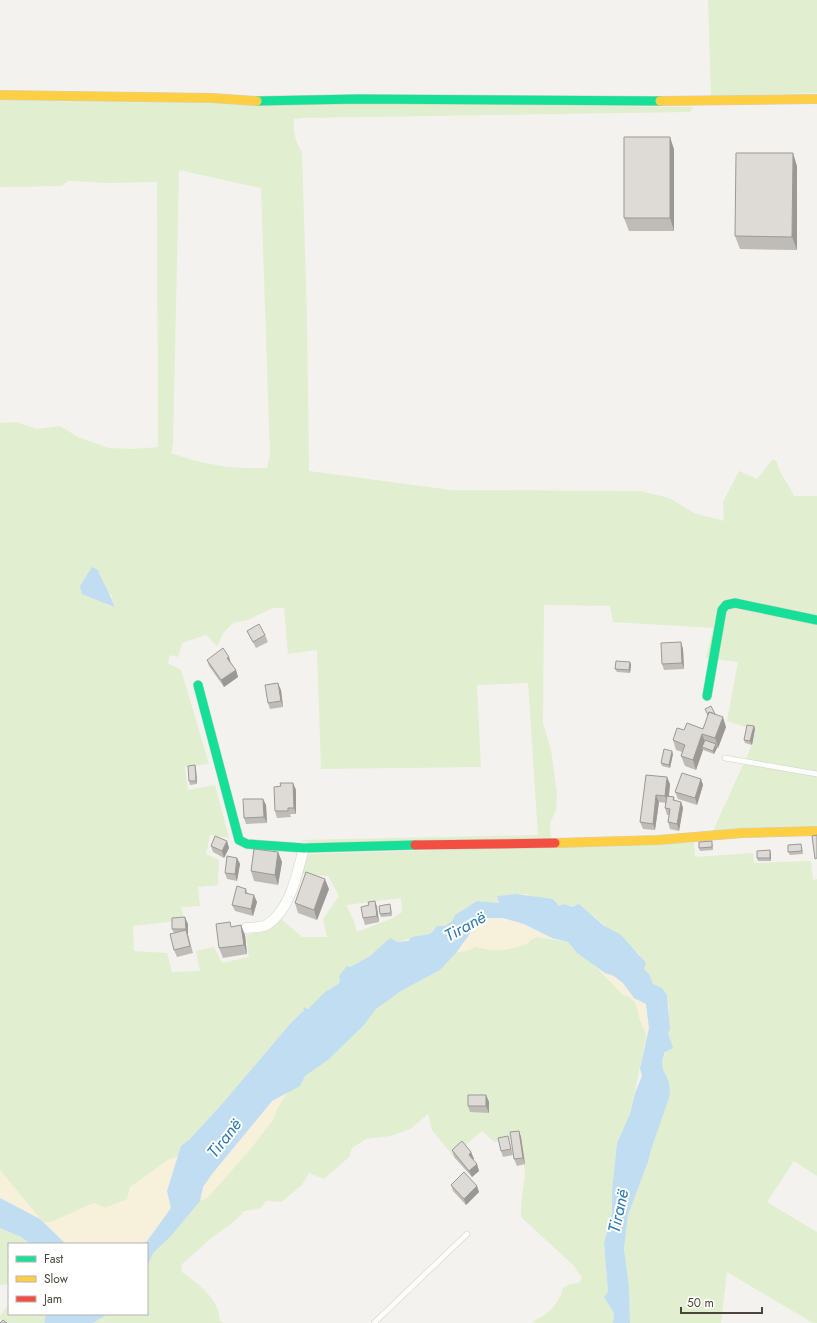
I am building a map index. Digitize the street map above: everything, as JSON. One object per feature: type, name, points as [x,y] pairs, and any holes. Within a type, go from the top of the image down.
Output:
[{"type":"street","points":[[0,95],[71,95],[262,101],[358,99],[745,101],[817,99]]},
{"type":"street","points":[[707,696],[722,610],[726,605],[735,604],[817,620]]},
{"type":"street","points":[[198,685],[239,840],[247,844],[304,848],[439,844],[536,844],[658,840],[742,833],[817,831]]},
{"type":"street","points":[[246,928],[267,925],[280,913],[291,891],[304,848]]},
{"type":"lane","points":[[726,758],[817,774]]},
{"type":"lane","points":[[374,1323],[468,1234]]},
{"type":"green space","points":[[708,0],[817,0],[817,93],[711,96]]},
{"type":"green space","points":[[0,99],[693,107],[690,112],[294,119],[295,137],[302,152],[307,317],[309,471],[451,490],[640,491],[669,498],[694,513],[724,521],[723,502],[739,471],[757,479],[773,459],[777,462],[779,469],[794,496],[817,496],[817,827],[713,831],[752,745],[755,730],[727,721],[738,662],[706,658],[713,628],[613,622],[610,606],[544,605],[543,723],[551,750],[557,794],[556,809],[550,824],[551,841],[313,843],[299,840],[538,835],[528,683],[477,685],[481,767],[321,769],[317,650],[288,654],[284,608],[273,608],[248,620],[233,623],[224,632],[217,646],[206,635],[182,643],[178,657],[170,655],[168,663],[181,670],[209,764],[185,767],[188,790],[215,785],[229,838],[210,835],[206,854],[219,860],[218,885],[198,887],[200,906],[181,907],[185,920],[133,926],[134,951],[167,953],[172,972],[200,971],[196,951],[214,947],[222,963],[249,957],[246,935],[266,930],[281,919],[302,937],[327,937],[323,919],[339,896],[328,876],[302,874],[309,854],[694,842],[695,857],[753,853],[754,863],[811,861],[813,880],[817,879],[817,1176],[794,1161],[767,1202],[817,1232],[817,1323],[813,1323],[727,1272],[721,1323],[630,1323],[629,1287],[624,1249],[628,1215],[648,1162],[670,1095],[669,1082],[663,1069],[662,1061],[671,1042],[668,1033],[669,1008],[667,995],[662,988],[653,984],[649,974],[644,969],[640,955],[579,904],[572,907],[564,904],[559,906],[553,899],[540,899],[526,894],[497,896],[499,903],[477,901],[455,915],[452,921],[445,926],[433,929],[430,934],[397,942],[390,939],[370,956],[350,967],[337,986],[330,988],[312,1006],[304,1010],[290,1024],[222,1104],[189,1140],[181,1146],[178,1156],[168,1160],[130,1187],[127,1199],[105,1208],[94,1203],[51,1222],[43,1222],[0,1170],[0,423],[16,422],[37,429],[60,426],[78,437],[109,448],[132,449],[158,447],[157,182],[109,183],[68,181],[62,186],[0,187]],"holes":[[[179,170],[261,188],[270,455],[267,468],[230,467],[195,461],[171,453],[173,444]],[[98,570],[106,589],[112,596],[111,607],[100,601]],[[401,898],[402,912],[393,918],[357,932],[354,921],[346,905]]]},
{"type":"green space","points":[[537,937],[568,942],[577,953],[592,963],[613,984],[632,999],[638,1007],[640,1020],[646,1030],[646,1038],[630,1114],[617,1143],[612,1190],[612,1213],[604,1243],[609,1305],[614,1313],[613,1323],[532,1323],[552,1309],[559,1299],[563,1288],[570,1284],[579,1283],[582,1278],[574,1266],[521,1217],[525,1174],[521,1137],[494,1142],[482,1131],[453,1156],[432,1130],[428,1114],[410,1129],[391,1136],[366,1139],[352,1148],[349,1157],[324,1179],[309,1173],[302,1185],[281,1202],[266,1201],[261,1208],[244,1211],[181,1265],[182,1272],[207,1292],[216,1305],[220,1321],[224,1323],[93,1323],[106,1315],[148,1315],[148,1264],[152,1253],[171,1236],[200,1201],[207,1198],[237,1164],[273,1120],[278,1107],[288,1092],[299,1086],[305,1076],[328,1060],[364,1025],[376,1009],[401,991],[440,970],[456,953],[476,947],[530,940]]},
{"type":"green space","points":[[0,1228],[21,1237],[30,1243],[8,1243],[8,1284],[0,1285]]},
{"type":"green space","points":[[8,1305],[8,1315],[46,1315],[44,1322],[46,1323],[4,1323],[0,1319],[0,1316]]},
{"type":"sand","points":[[486,918],[512,921],[552,938],[537,937],[530,940],[528,944],[508,949],[490,950],[476,947],[464,952],[461,950],[456,953],[471,932]]},
{"type":"sand","points":[[592,963],[605,973],[614,976],[623,983],[634,998],[646,1003],[649,1028],[646,1038],[634,1001],[623,995]]},
{"type":"sand","points":[[288,1092],[278,1107],[273,1120],[249,1151],[207,1198],[200,1201],[203,1187],[249,1127],[272,1101]]},
{"type":"sand","points":[[178,1156],[167,1191],[171,1208],[146,1243],[65,1243],[43,1222],[51,1222],[94,1203],[105,1208],[127,1199],[130,1187],[168,1160]]},
{"type":"sand","points":[[0,1170],[40,1219],[0,1198]]},
{"type":"water","points":[[92,567],[98,570],[114,607],[82,594],[80,586]]},
{"type":"water","name":"Tiranë","points":[[516,894],[553,899],[559,906],[564,904],[572,907],[579,904],[603,925],[621,935],[646,963],[644,969],[649,974],[653,984],[662,988],[667,995],[670,1029],[668,1033],[673,1048],[665,1052],[662,1061],[663,1069],[669,1082],[670,1095],[648,1162],[628,1215],[624,1249],[629,1287],[630,1323],[613,1323],[614,1313],[604,1297],[608,1292],[604,1243],[612,1213],[612,1190],[617,1143],[630,1114],[635,1093],[642,1076],[640,1068],[649,1028],[646,1004],[634,998],[623,983],[614,976],[605,973],[577,953],[568,942],[552,938],[524,924],[503,918],[486,918],[471,932],[456,953],[440,970],[401,991],[376,1009],[364,1025],[328,1060],[305,1076],[300,1086],[272,1101],[212,1174],[203,1187],[200,1201],[171,1236],[153,1253],[148,1265],[148,1243],[146,1243],[171,1208],[167,1191],[181,1146],[189,1140],[222,1104],[290,1024],[304,1010],[303,1007],[308,1009],[326,991],[338,984],[340,982],[339,976],[347,966],[350,967],[370,956],[390,938],[397,942],[408,941],[412,937],[430,934],[437,926],[445,926],[452,921],[455,915],[477,901],[499,903],[497,896]]},
{"type":"water","points":[[0,1198],[40,1219],[65,1243],[30,1243],[21,1237],[0,1228]]},
{"type":"water","points":[[46,1315],[106,1315],[93,1323],[44,1322]]},
{"type":"building","points":[[624,137],[670,137],[670,218],[624,218]]},
{"type":"building","points":[[736,153],[793,153],[792,237],[735,236]]},
{"type":"building","points":[[259,624],[265,635],[253,642],[247,631]]},
{"type":"building","points":[[681,642],[682,663],[662,664],[661,643]]},
{"type":"building","points":[[223,648],[229,657],[227,658],[236,670],[221,680],[207,660]]},
{"type":"building","points":[[616,661],[630,662],[629,670],[615,669]]},
{"type":"building","points":[[278,683],[281,701],[268,703],[265,685]]},
{"type":"building","points":[[711,706],[715,714],[709,712],[708,715],[705,709]]},
{"type":"building","points":[[709,712],[723,717],[715,738],[702,734],[693,760],[681,756],[685,745],[673,740],[677,728],[684,730],[687,723],[703,729]]},
{"type":"building","points":[[747,725],[754,726],[750,741],[744,740]]},
{"type":"building","points":[[705,740],[716,744],[713,751],[702,747]]},
{"type":"building","points":[[664,749],[672,751],[669,765],[661,763]]},
{"type":"building","points":[[195,765],[196,781],[189,781],[188,766]]},
{"type":"building","points":[[682,773],[701,779],[695,798],[675,792]]},
{"type":"building","points":[[646,775],[667,777],[665,796],[656,795],[653,824],[640,822]]},
{"type":"building","points":[[280,783],[293,783],[294,808],[288,808],[288,811],[275,811],[274,787],[281,786]]},
{"type":"building","points":[[667,796],[674,797],[673,800],[681,802],[677,824],[668,822],[670,809],[665,808]]},
{"type":"building","points":[[243,799],[263,799],[264,817],[244,818]]},
{"type":"building","points":[[817,835],[817,858],[815,859],[812,836]]},
{"type":"building","points":[[215,836],[227,841],[222,851],[211,846]]},
{"type":"building","points":[[712,841],[712,847],[699,848],[699,842]]},
{"type":"building","points":[[801,844],[802,851],[788,852],[788,845]]},
{"type":"building","points":[[254,849],[278,852],[275,875],[251,871]]},
{"type":"building","points":[[770,850],[770,858],[757,858],[757,851]]},
{"type":"building","points":[[227,856],[237,858],[235,874],[225,873]]},
{"type":"building","points":[[306,872],[325,879],[314,910],[295,903]]},
{"type":"building","points":[[237,886],[246,889],[245,893],[254,895],[251,909],[232,905]]},
{"type":"building","points":[[375,901],[377,916],[363,918],[361,907],[369,905],[368,902]]},
{"type":"building","points":[[390,904],[391,913],[380,914],[379,906]]},
{"type":"building","points":[[185,917],[186,929],[172,929],[172,918]]},
{"type":"building","points":[[230,922],[231,927],[241,925],[244,945],[219,948],[216,924]]},
{"type":"building","points":[[186,930],[190,946],[174,950],[170,934]]},
{"type":"building","points":[[468,1095],[486,1095],[486,1106],[468,1106]]},
{"type":"building","points":[[519,1131],[523,1158],[514,1159],[510,1132]]},
{"type":"building","points":[[508,1136],[511,1149],[501,1151],[498,1138]]},
{"type":"building","points":[[462,1141],[471,1152],[469,1155],[477,1164],[469,1171],[452,1150]]},
{"type":"building","points":[[464,1172],[477,1186],[464,1199],[451,1185]]},
{"type":"building","points":[[3,1320],[7,1323],[0,1323]]},
{"type":"traffic: fast","points":[[257,101],[358,99],[660,101]]},
{"type":"traffic: fast","points":[[707,696],[722,610],[726,605],[735,603],[817,620]]},
{"type":"traffic: fast","points":[[198,685],[239,840],[247,844],[304,848],[415,845]]},
{"type":"traffic: slow","points":[[0,95],[212,98],[257,101]]},
{"type":"traffic: slow","points":[[660,101],[817,99]]},
{"type":"traffic: slow","points":[[555,843],[658,840],[742,833],[817,831]]},
{"type":"traffic: jam","points":[[415,845],[555,843]]}]
